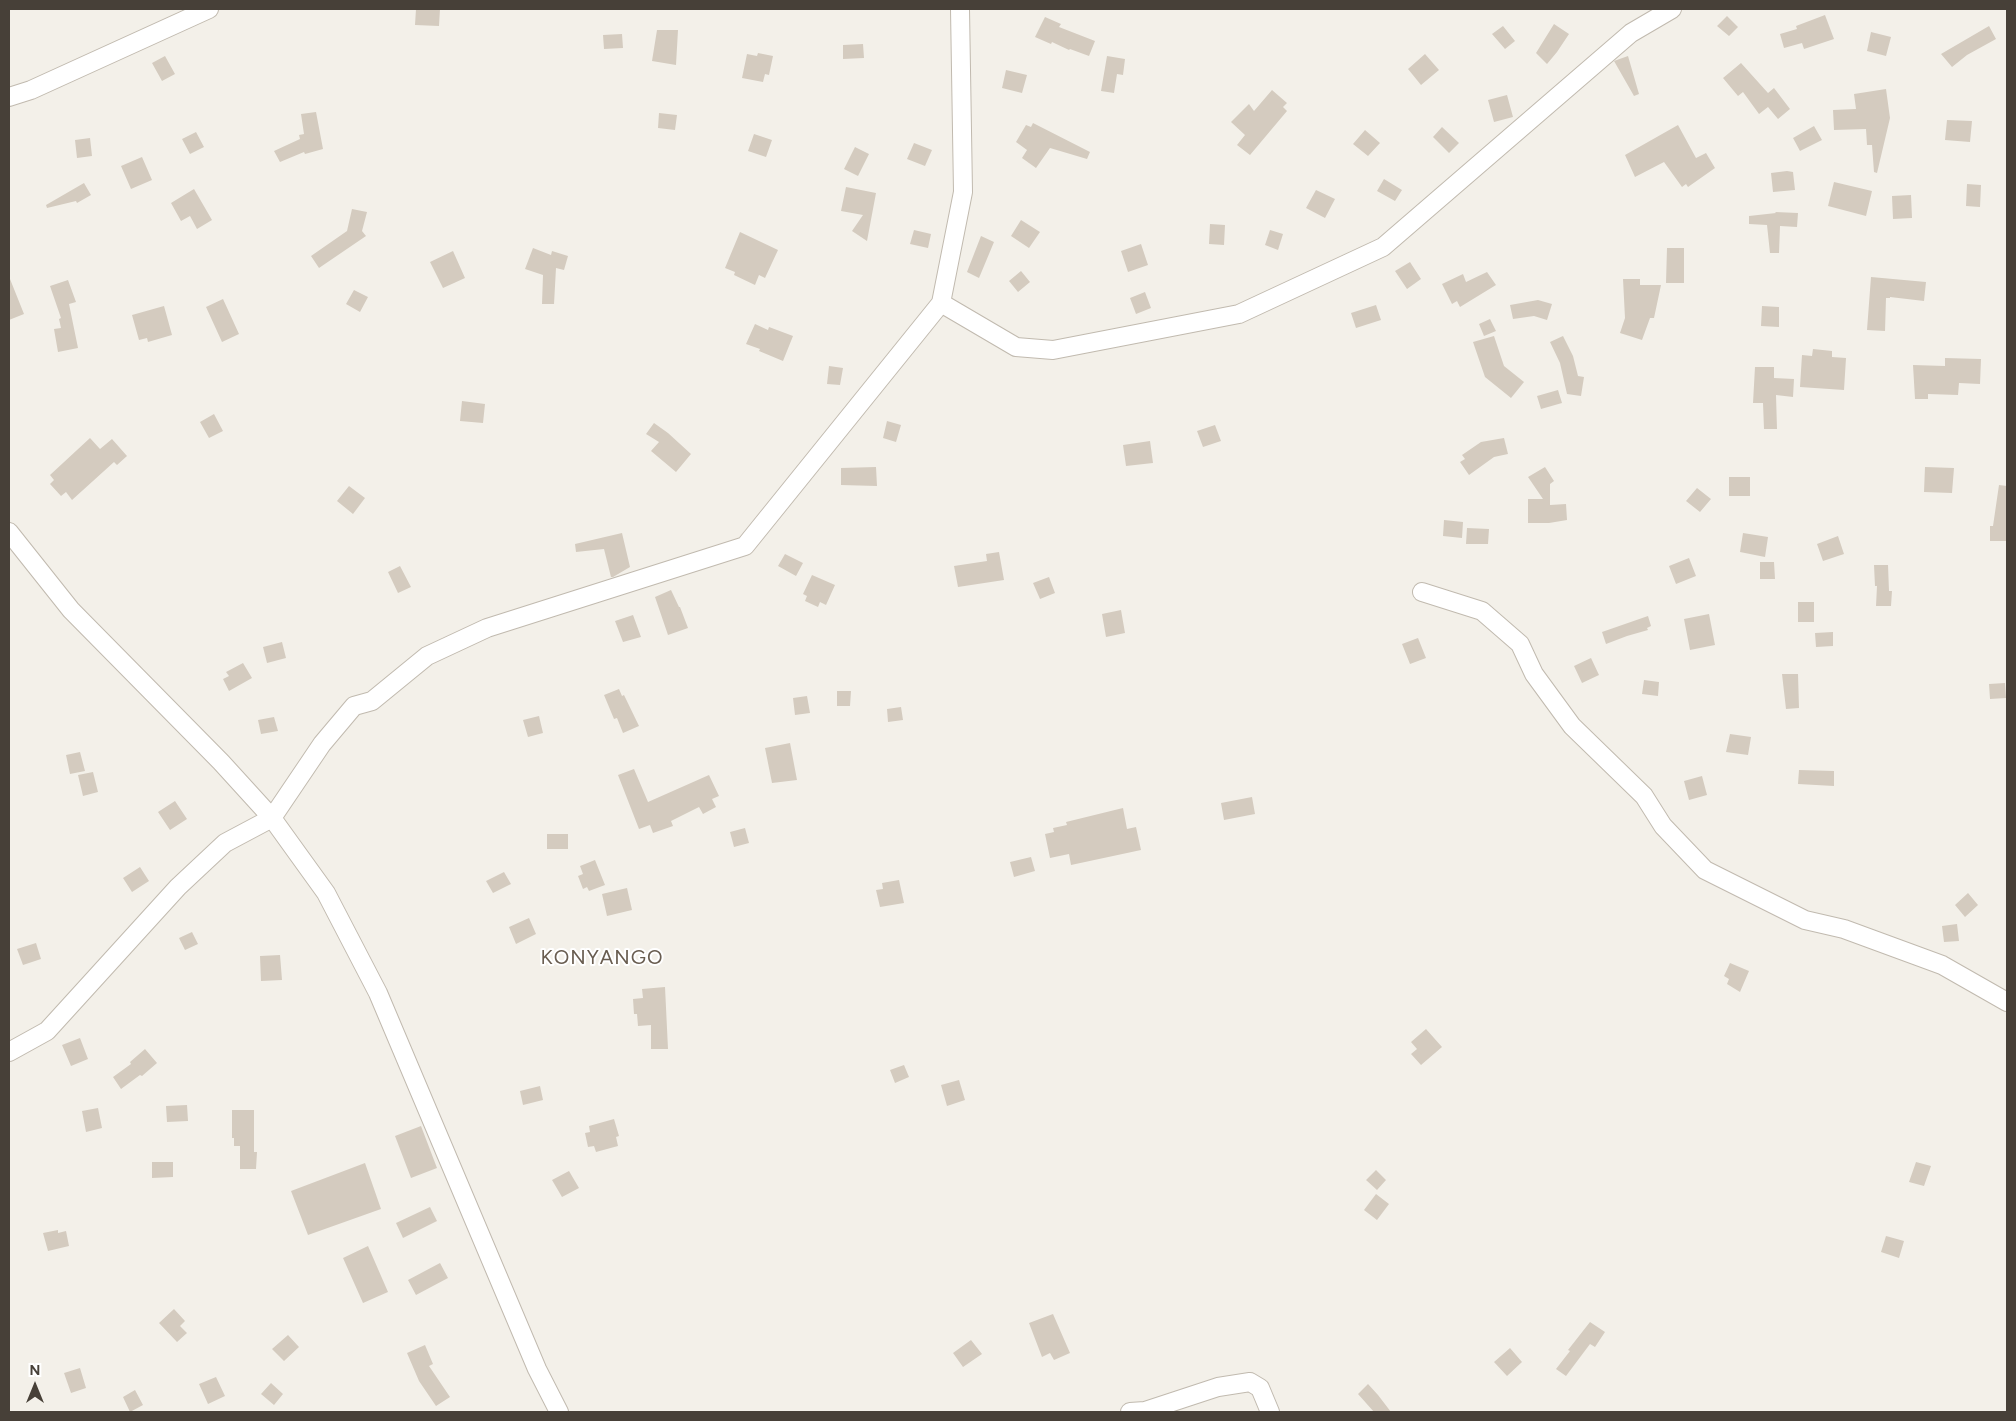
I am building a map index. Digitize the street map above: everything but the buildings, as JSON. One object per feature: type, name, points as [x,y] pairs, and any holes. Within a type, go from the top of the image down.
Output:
[{"type":"street","points":[[9,96],[32,90],[209,9]]},
{"type":"street","points":[[9,1052],[47,1031],[171,894],[225,843],[272,818],[322,744],[354,706],[372,701],[427,656],[487,628],[745,546],[942,303],[963,192],[960,9]]},
{"type":"street","points":[[942,303],[1016,347],[1053,350],[1239,314],[1383,247],[1631,33],[1672,9]]},
{"type":"street","points":[[9,532],[71,610],[221,762],[272,818],[326,893],[378,992],[537,1369],[559,1412]]},
{"type":"street","points":[[1422,592],[1482,611],[1520,644],[1534,674],[1572,726],[1644,796],[1664,826],[1705,870],[1805,920],[1844,929],[1942,965],[2007,1002]]},
{"type":"street","points":[[1130,1412],[1145,1411],[1218,1387],[1250,1382],[1260,1388],[1270,1412]]},
{"type":"district","name":"KONYANGO","points":[[602,958]]}]
